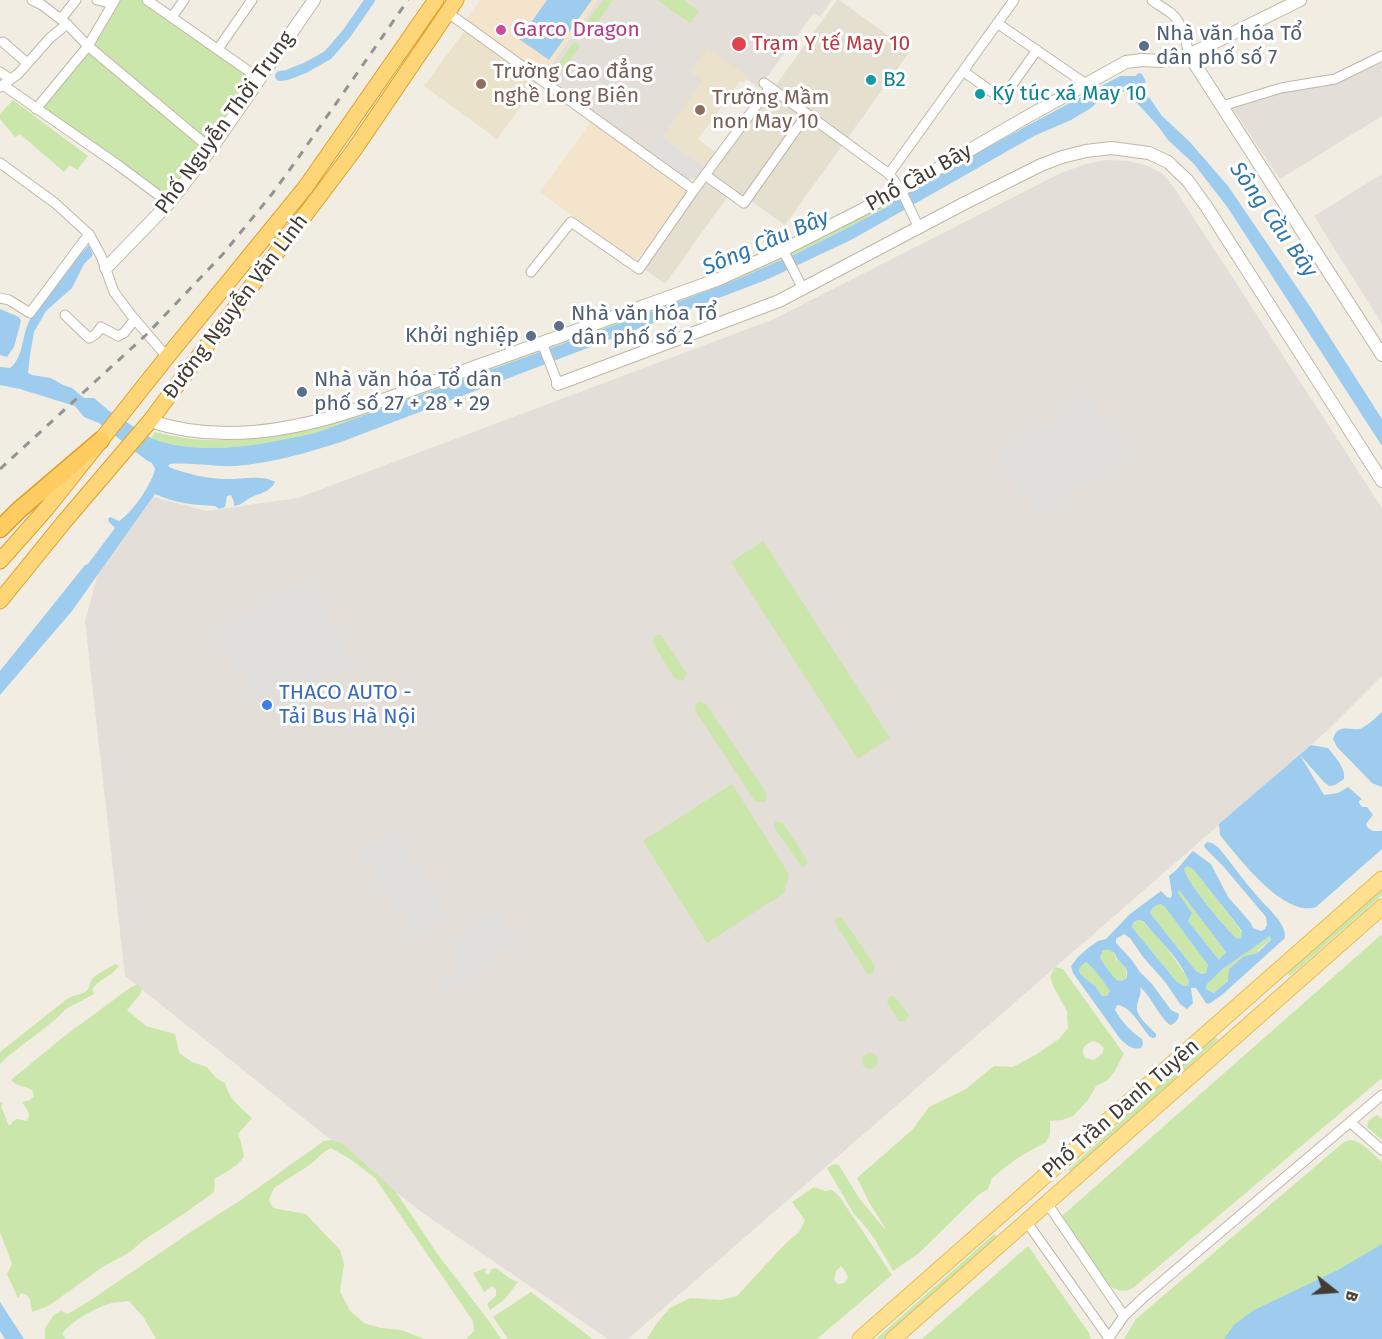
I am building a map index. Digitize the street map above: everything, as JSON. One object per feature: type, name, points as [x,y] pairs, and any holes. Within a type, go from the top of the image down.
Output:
[{"type":"highway","name":"Đường Nguyễn Văn Linh","points":[[0,561],[47,508],[305,188],[436,0]]},
{"type":"highway","name":"Đường Nguyễn Văn Linh","points":[[0,601],[149,422],[354,150],[451,6]]},
{"type":"highway","points":[[0,529],[101,440]]},
{"type":"main road","name":"Phố Trần Danh Tuyên","points":[[860,1339],[1382,879]]},
{"type":"main road","name":"Phố Trần Danh Tuyên","points":[[893,1339],[1382,907]]},
{"type":"main road","points":[[1256,991],[1269,1006]]},
{"type":"main road","points":[[1022,1197],[1036,1212]]},
{"type":"street","points":[[32,0],[64,21],[88,46],[211,149]]},
{"type":"street","points":[[4,84],[18,74],[50,38],[64,21],[76,0]]},
{"type":"street","points":[[36,109],[88,46],[114,2],[97,0]]},
{"type":"street","points":[[147,0],[260,79]]},
{"type":"street","points":[[172,17],[184,0]]},
{"type":"street","points":[[218,49],[252,0]]},
{"type":"street","name":"Phố Nguyễn Thời Trung","points":[[106,268],[169,203],[211,149],[314,0]]},
{"type":"street","points":[[889,174],[1014,0]]},
{"type":"street","points":[[1152,0],[1178,21],[1189,55],[1382,355]]},
{"type":"street","name":"Phố Cầu Bây","points":[[149,422],[209,433],[249,433],[292,427],[330,418],[719,279],[783,250],[901,190],[1126,62],[1161,60],[1189,55],[1294,1]]},
{"type":"street","points":[[451,6],[694,190]]},
{"type":"street","points":[[997,23],[1086,84]]},
{"type":"street","points":[[3,42],[27,63]]},
{"type":"street","points":[[963,71],[1002,99],[1036,50]]},
{"type":"street","points":[[1222,106],[1281,88],[1335,79],[1382,56]]},
{"type":"street","points":[[0,72],[4,84],[36,109],[169,203]]},
{"type":"street","points":[[531,272],[571,222],[639,269],[767,85],[889,174],[901,190],[916,222]]},
{"type":"street","points":[[705,175],[744,203],[807,114]]},
{"type":"street","points":[[542,343],[558,384],[752,312],[803,290],[916,222],[1062,157],[1111,148],[1149,153],[1168,162],[1188,182],[1206,206],[1382,481]]},
{"type":"street","points":[[0,163],[55,203],[89,234],[106,268],[114,292],[167,357]]},
{"type":"street","points":[[0,298],[9,300],[30,313],[89,234]]},
{"type":"street","points":[[783,250],[803,290]]},
{"type":"street","points":[[65,315],[89,338],[101,327],[118,336],[124,333],[135,320]]},
{"type":"street","points":[[1036,1212],[1109,1339],[1124,1316],[1144,1297],[1382,1095]]},
{"type":"street","points":[[1373,1102],[1382,1110]]},
{"type":"street","points":[[1350,1122],[1382,1150]]},
{"type":"street","points":[[1036,1212],[1124,1316]]},
{"type":"shaded area","name":"Garco Dragon","points":[[480,0],[547,0],[519,38],[549,60],[592,0],[598,0],[543,76],[465,21]]},
{"type":"shaded area","points":[[598,0],[832,0],[820,17],[814,13],[759,88],[708,50],[705,79],[650,155],[543,76]]},
{"type":"shaded area","points":[[837,0],[910,51],[785,225],[747,198],[730,193],[665,284],[644,269]]},
{"type":"shaded area","name":"Trường Cao đẳng nghề Long Biên","points":[[466,29],[539,82],[497,139],[424,86]]},
{"type":"shaded area","name":"Trường Mầm non May 10","points":[[708,47],[748,77],[744,83],[740,81],[698,139],[716,153],[705,168],[663,137],[702,80],[690,71]]},
{"type":"shaded area","points":[[1382,60],[1382,116],[1280,179],[1231,106],[1312,84]]},
{"type":"shaded area","points":[[592,121],[687,192],[635,262],[540,192]]},
{"type":"shaded area","points":[[663,137],[705,168],[698,178],[686,180],[650,155]]},
{"type":"shaded area","points":[[1107,160],[1145,165],[1162,173],[1175,189],[1382,508],[1382,676],[1328,730],[628,1339],[608,1339],[424,1214],[125,976],[85,621],[98,574],[153,497],[207,511],[298,498],[774,319],[1061,173],[1086,164]]},
{"type":"shaded area","points":[[1382,174],[1382,324],[1314,216]]},
{"type":"shaded area","points":[[1088,396],[1128,455],[1038,515],[998,456]]},
{"type":"shaded area","points":[[304,579],[356,662],[267,718],[216,634]]},
{"type":"shaded area","points":[[394,831],[450,915],[416,938],[360,854]]},
{"type":"shaded area","points":[[496,912],[517,945],[447,992],[439,981],[461,966],[447,944]]},
{"type":"green space","points":[[115,0],[147,0],[260,79],[169,203],[36,109],[88,46]]},
{"type":"green space","points":[[603,0],[613,0],[591,31],[584,26]]},
{"type":"green space","points":[[657,0],[684,0],[699,11],[690,23]]},
{"type":"green space","points":[[574,42],[580,46],[560,74],[554,70]]},
{"type":"green space","points":[[13,100],[88,156],[77,170],[70,165],[64,172],[20,134],[15,137],[0,119],[0,114]]},
{"type":"green space","points":[[895,199],[891,205],[800,252],[738,279],[315,433],[254,445],[212,448],[171,444],[151,438],[155,432],[200,440],[244,439],[274,434],[711,285]]},
{"type":"green space","points":[[763,541],[890,738],[858,759],[731,562]]},
{"type":"green space","points":[[661,635],[687,674],[683,681],[675,679],[653,643],[653,637]]},
{"type":"green space","points":[[699,701],[705,703],[766,792],[765,802],[754,800],[696,712],[695,706]]},
{"type":"green space","points":[[732,784],[789,874],[784,893],[707,943],[643,841]]},
{"type":"green space","points":[[775,821],[783,823],[807,860],[805,867],[801,866],[774,827]]},
{"type":"green space","points":[[1187,866],[1193,869],[1242,932],[1241,938],[1237,940],[1199,894],[1183,869]]},
{"type":"green space","points":[[1382,889],[1382,895],[1290,976],[1287,972]]},
{"type":"green space","points":[[1179,890],[1226,952],[1219,960],[1188,921],[1189,916],[1178,893]]},
{"type":"green space","points":[[1161,904],[1208,965],[1206,973],[1201,974],[1196,971],[1150,913],[1154,907]]},
{"type":"green space","points":[[838,917],[842,918],[875,966],[873,973],[866,972],[835,923]]},
{"type":"green space","points":[[1138,920],[1142,921],[1162,941],[1187,977],[1188,986],[1176,981],[1132,927]]},
{"type":"green space","points":[[1382,934],[1382,1078],[1133,1288],[1121,1291],[1109,1285],[1062,1216]]},
{"type":"green space","points":[[1270,936],[1271,940],[1257,953],[1252,954],[1218,991],[1214,993],[1206,989],[1207,984],[1224,968]]},
{"type":"green space","points":[[1103,950],[1115,953],[1116,959],[1125,966],[1127,978],[1121,981],[1114,979],[1100,958]]},
{"type":"green space","points":[[1086,962],[1110,991],[1107,996],[1102,996],[1096,987],[1080,974],[1079,968]]},
{"type":"green space","points":[[115,964],[119,966],[94,987],[92,990],[94,994],[66,1009],[0,1064],[0,1052],[67,999],[85,992],[93,978]]},
{"type":"green space","points":[[1055,967],[1063,969],[1124,1054],[1108,1080],[1096,1086],[1088,1100],[1073,1116],[1050,1121],[1050,1134],[1046,1142],[1019,1157],[992,1178],[988,1189],[978,1195],[919,1253],[893,1271],[874,1238],[854,1214],[827,1168],[834,1164],[839,1165],[859,1198],[886,1229],[857,1178],[912,1130],[929,1107],[966,1089],[994,1066],[1013,1067],[1059,1039],[1068,1028],[1067,1011],[1050,976]],"holes":[[[1094,1041],[1104,1048],[1102,1054],[1094,1060],[1085,1058],[1083,1049],[1086,1045]]]},
{"type":"green space","points":[[138,985],[142,988],[141,993],[127,1010],[146,1026],[175,1034],[179,1053],[192,1062],[207,1067],[217,1079],[225,1083],[232,1098],[252,1118],[238,1134],[244,1157],[238,1164],[215,1178],[214,1192],[130,1252],[101,1268],[46,1307],[32,1312],[27,1295],[21,1293],[18,1298],[7,1274],[12,1264],[0,1232],[0,1102],[3,1103],[1,1106],[9,1126],[17,1119],[27,1121],[29,1113],[22,1102],[34,1096],[32,1090],[15,1084],[11,1080],[62,1038],[131,987]]},
{"type":"green space","points":[[890,996],[894,996],[909,1015],[906,1021],[899,1021],[887,1003]]},
{"type":"green space","points":[[1214,1036],[1218,1040],[1071,1172],[1068,1170]]},
{"type":"green space","points":[[870,1053],[878,1061],[870,1069],[862,1061]]},
{"type":"green space","points":[[1377,1115],[1382,1119],[1382,1140],[1367,1127],[1368,1121]]},
{"type":"green space","points":[[331,1140],[343,1144],[396,1192],[438,1255],[501,1339],[466,1339],[474,1331],[473,1321],[375,1178],[331,1148],[274,1188],[269,1200],[273,1208],[306,1214],[340,1250],[344,1264],[340,1291],[350,1311],[364,1323],[401,1330],[424,1339],[156,1339],[144,1318],[129,1301],[104,1306],[82,1316],[62,1335],[66,1339],[45,1339],[45,1328],[54,1315],[61,1311],[68,1314],[91,1300],[238,1202],[324,1141]]},
{"type":"green space","points":[[1350,1140],[1363,1145],[1382,1162],[1382,1339],[1124,1339],[1136,1319],[1344,1142]]},
{"type":"green space","points":[[814,1187],[825,1191],[832,1190],[839,1196],[892,1275],[817,1339],[647,1339],[670,1308],[690,1298],[720,1300],[737,1296],[799,1232],[805,1220],[792,1202]],"holes":[[[841,1266],[848,1278],[844,1283],[838,1284],[834,1280],[836,1271]]]},
{"type":"green space","points":[[994,1234],[997,1237],[883,1339],[876,1339]]},
{"type":"green space","points":[[1028,1246],[1091,1339],[922,1339]]},
{"type":"green space","points":[[486,1268],[485,1273],[488,1275],[492,1269],[496,1268],[518,1282],[504,1300],[490,1310],[487,1304],[496,1296],[496,1289],[492,1286],[484,1292],[473,1273]]},
{"type":"green space","points":[[531,1292],[592,1339],[508,1339],[493,1317]]},
{"type":"water","points":[[547,0],[592,0],[549,60],[519,39]]},
{"type":"water","name":"Sông Cầu Bây","points":[[1139,73],[1146,82],[1140,87],[1162,116],[1189,141],[1228,186],[1311,308],[1382,419],[1382,446],[1228,208],[1194,164],[1168,140],[1136,102],[1125,92],[1111,90],[1091,108],[1071,120],[1034,136],[851,240],[766,280],[341,442],[289,457],[249,465],[170,464],[168,466],[171,468],[203,477],[264,478],[275,482],[267,491],[238,505],[234,506],[231,495],[227,496],[225,507],[219,509],[215,506],[177,501],[155,494],[72,611],[0,695],[0,671],[115,528],[108,519],[110,517],[119,521],[130,512],[146,490],[155,469],[152,463],[99,423],[84,417],[75,406],[0,385],[0,367],[10,368],[17,360],[27,326],[34,314],[89,245],[93,255],[84,264],[72,288],[46,311],[34,332],[28,373],[51,378],[72,388],[84,398],[94,398],[151,438],[191,447],[254,445],[315,433],[738,279],[800,252],[891,205],[895,199],[958,163],[1120,76],[1135,76]]},
{"type":"water","points":[[0,309],[19,317],[21,321],[14,347],[7,357],[0,355]]},
{"type":"water","points":[[1382,712],[1382,787],[1372,783],[1337,747],[1333,739],[1339,730],[1362,728]]},
{"type":"water","points":[[1311,745],[1328,748],[1343,771],[1344,779],[1329,786],[1300,755],[1324,795],[1338,793],[1348,787],[1362,799],[1359,803],[1362,807],[1367,807],[1373,815],[1366,824],[1368,828],[1373,831],[1382,830],[1382,849],[1316,907],[1303,908],[1276,895],[1250,870],[1220,835],[1219,824]]},
{"type":"water","points":[[1207,842],[1212,843],[1219,848],[1279,921],[1285,938],[1209,1004],[1196,988],[1191,988],[1193,1003],[1187,1009],[1180,1004],[1130,938],[1124,934],[1116,939],[1116,943],[1152,984],[1171,1010],[1179,1014],[1174,1024],[1170,1025],[1140,987],[1141,992],[1137,1003],[1138,1014],[1156,1034],[1156,1037],[1150,1037],[1127,1009],[1117,1005],[1115,1010],[1121,1019],[1142,1039],[1141,1048],[1132,1048],[1121,1040],[1073,973],[1071,966],[1087,949],[1098,941],[1106,939],[1130,914],[1161,891],[1171,898],[1169,876],[1193,851],[1211,864],[1228,897],[1253,928],[1261,931],[1267,925],[1266,917],[1204,845]],"holes":[[[1187,866],[1193,869],[1242,931],[1241,938],[1237,939],[1216,916],[1191,883],[1184,869]],[[1179,890],[1226,952],[1219,960],[1188,921],[1192,913],[1178,893]],[[1161,904],[1165,907],[1208,965],[1206,973],[1201,974],[1196,971],[1150,913]],[[1143,921],[1180,965],[1189,982],[1188,986],[1176,981],[1132,927],[1134,922]],[[1270,936],[1271,940],[1257,953],[1243,957],[1229,969],[1228,981],[1214,993],[1206,989],[1207,984],[1224,968]],[[1103,950],[1115,953],[1118,960],[1125,966],[1127,978],[1117,980],[1100,958]],[[1086,962],[1110,991],[1107,996],[1102,996],[1096,987],[1080,974],[1079,968]]]},
{"type":"water","points":[[1382,1244],[1382,1339],[1224,1339],[1234,1325],[1254,1310],[1338,1270]]},
{"type":"water","points":[[0,1302],[24,1339],[5,1339],[0,1331]]},
{"type":"waterway","points":[[280,76],[305,68],[328,55],[370,0]]},
{"type":"railway","points":[[0,469],[147,334],[223,254],[272,194],[408,0]]},
{"type":"place","name":"Garco Dragon","points":[[501,30]]},
{"type":"place","name":"Trạm Y tế May 10","points":[[739,44]]},
{"type":"place","name":"Nhà văn hóa Tổ dân phố số 7","points":[[1144,46]]},
{"type":"place","name":"B2","points":[[871,80]]},
{"type":"place","name":"Trường Cao đẳng nghề Long Biên","points":[[481,84]]},
{"type":"place","name":"Ký túc xá May 10","points":[[980,94]]},
{"type":"place","name":"Trường Mầm non May 10","points":[[700,110]]},
{"type":"place","name":"Nhà văn hóa Tổ dân phố số 2","points":[[559,326]]},
{"type":"place","name":"Khởi nghiệp","points":[[531,336]]},
{"type":"place","name":"Nhà văn hóa Tổ dân phố số 27 + 28 + 29","points":[[302,392]]},
{"type":"place","name":"THACO AUTO - Tải Bus Hà Nội","points":[[267,705]]}]
